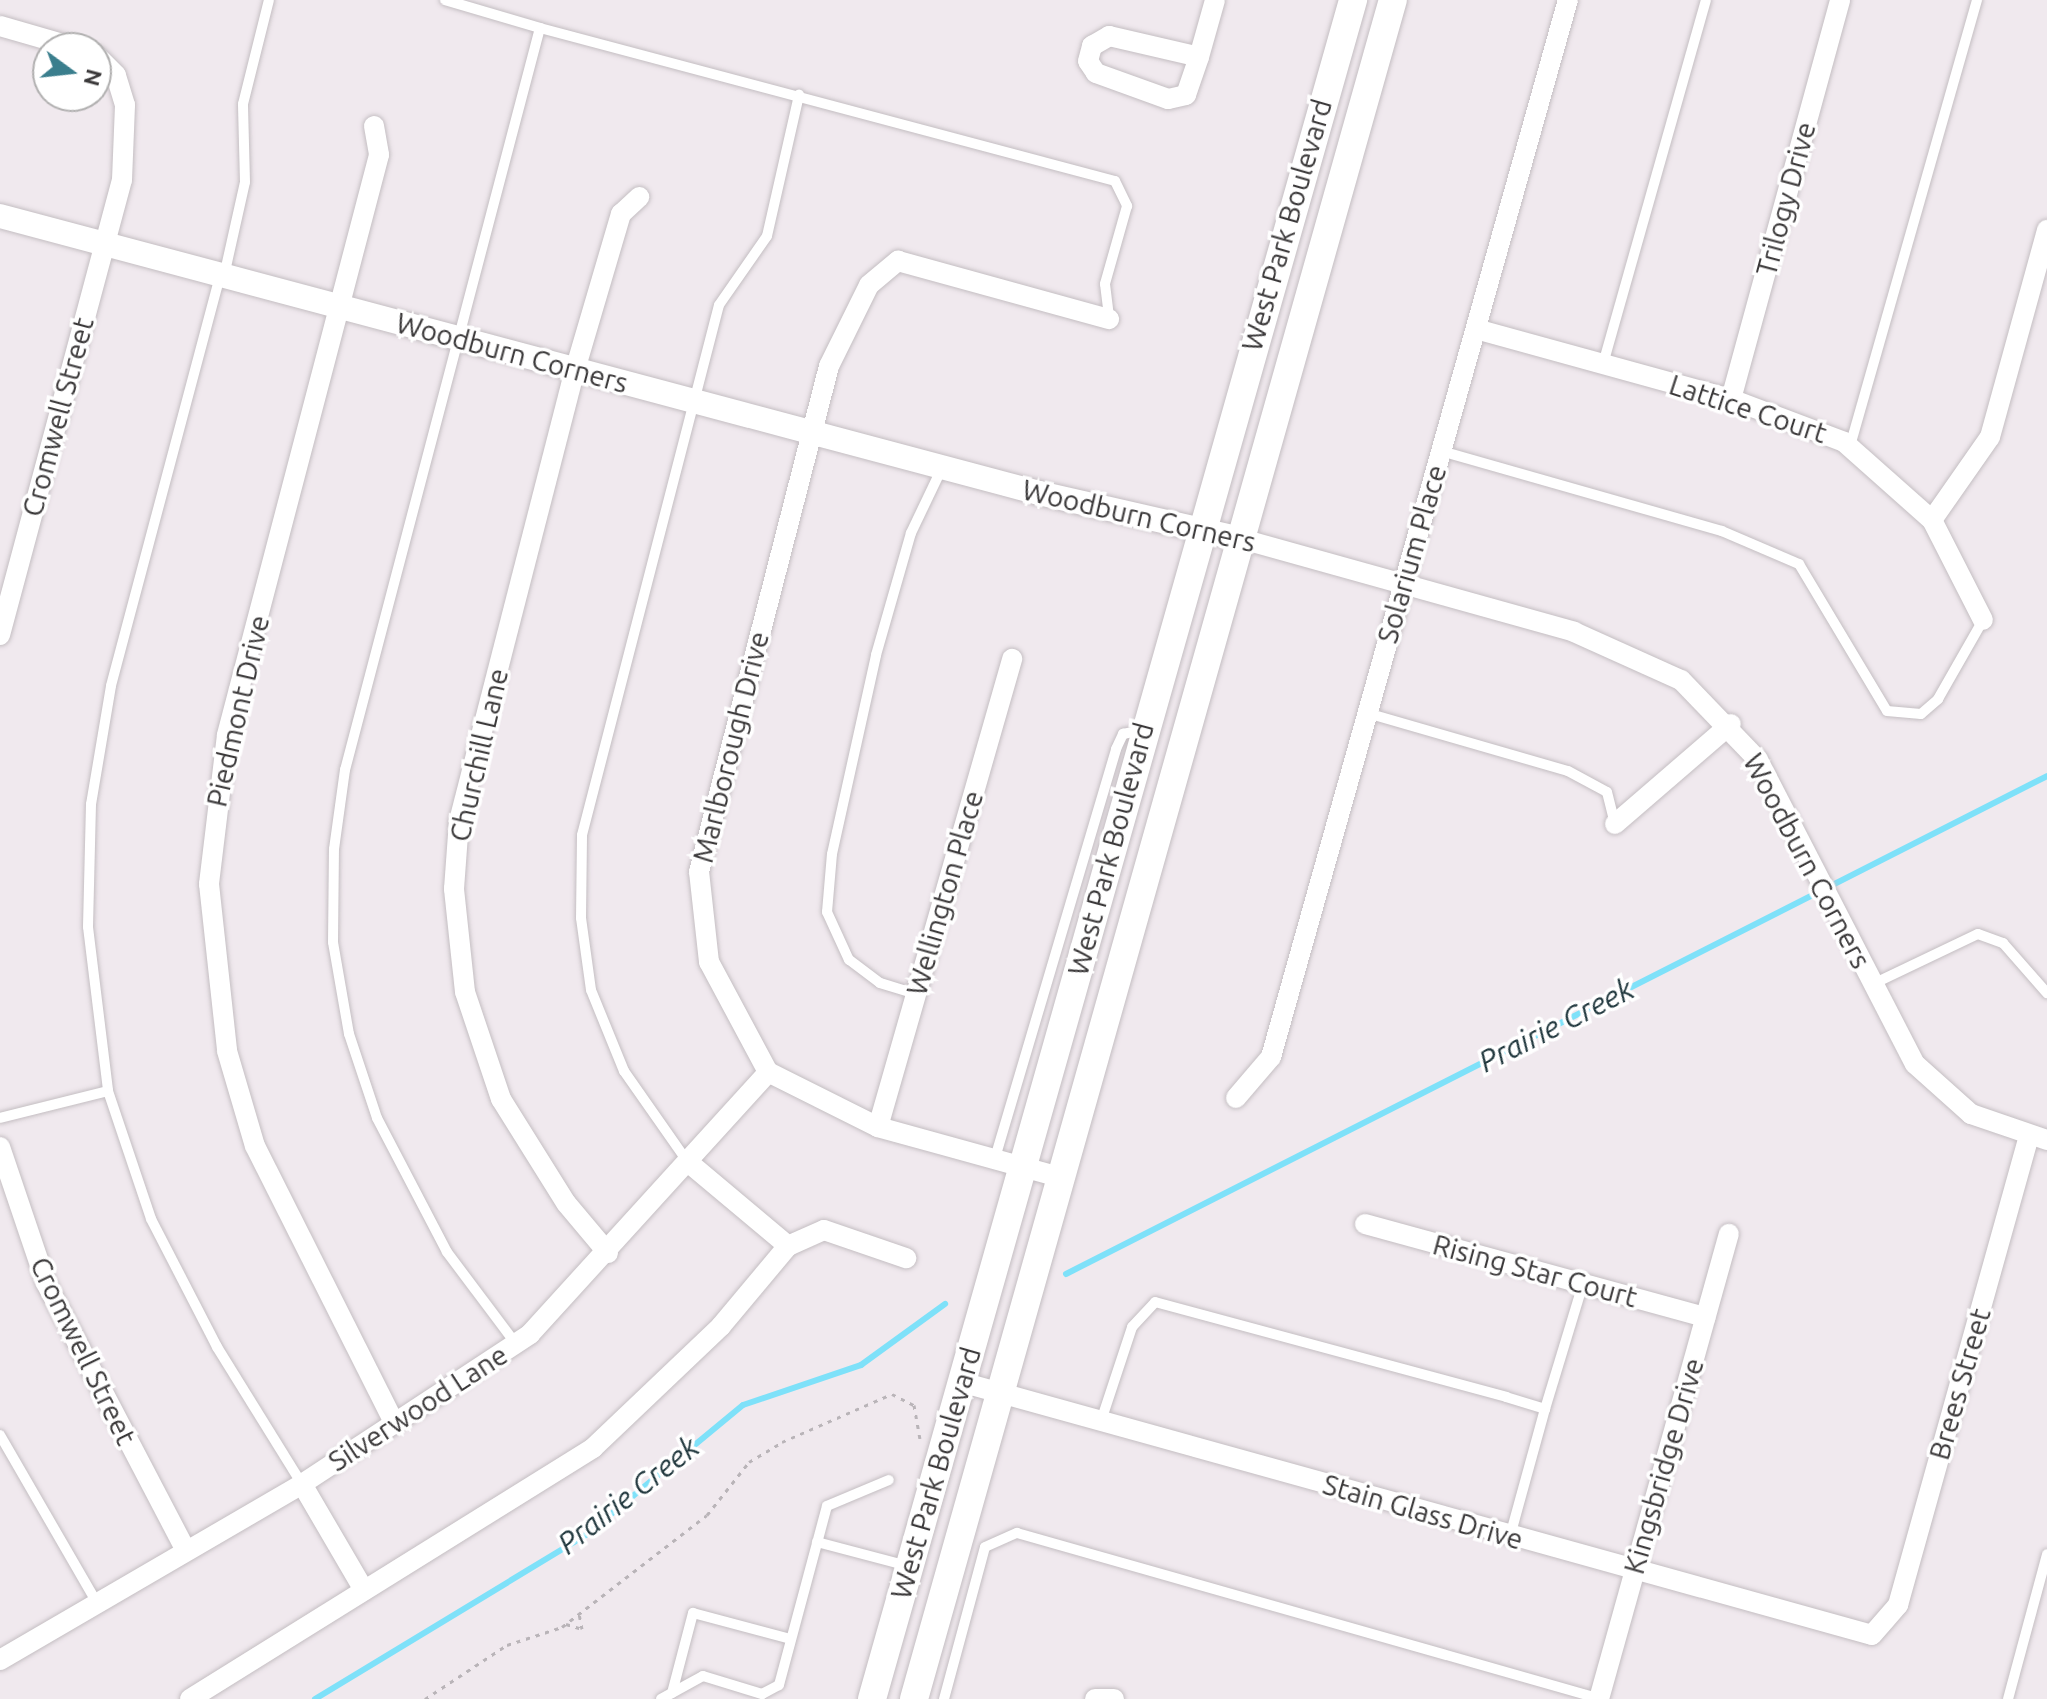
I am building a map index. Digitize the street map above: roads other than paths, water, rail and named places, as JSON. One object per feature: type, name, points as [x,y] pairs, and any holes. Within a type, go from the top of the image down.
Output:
[{"type":"main road","name":"West Park Boulevard","points":[[872,1699],[1024,1166],[1200,526],[1353,0]]},
{"type":"main road","name":"West Park Boulevard","points":[[914,1699],[1393,0]]},
{"type":"street","points":[[1199,57],[1109,36],[1092,46],[1088,61],[1096,73],[1168,99],[1186,95],[1199,57],[1215,0]]},
{"type":"street","name":"Solarium Place","points":[[1236,1098],[1271,1057],[1568,0]]},
{"type":"street","name":"Trilogy Drive","points":[[1731,399],[1840,0]]},
{"type":"street","points":[[0,26],[32,35]]},
{"type":"street","name":"Cromwell Street","points":[[0,635],[104,245],[127,134],[121,88],[112,76]]},
{"type":"street","name":"Piedmont Drive","points":[[374,126],[379,155],[227,735],[209,884],[227,1051],[255,1146],[394,1422]]},
{"type":"street","name":"Churchill Lane","points":[[608,1253],[566,1203],[501,1099],[465,992],[455,919],[459,821],[575,370],[621,214],[639,197]]},
{"type":"street","name":"Woodburn Corners","points":[[0,216],[943,468],[1200,526],[1613,645],[1681,680],[1731,724],[1818,877],[1871,985],[1933,1085],[1971,1114],[2038,1137]]},
{"type":"street","points":[[1932,520],[1990,437],[2047,230]]},
{"type":"street","name":"Marlborough Drive","points":[[768,1072],[712,972],[699,872],[811,433],[845,326],[887,263],[1109,319]]},
{"type":"street","name":"Lattice Court","points":[[1476,329],[1731,399],[1850,446],[1932,520],[1983,620]]},
{"type":"street","name":"Wellington Place","points":[[878,1127],[1012,659]]},
{"type":"street","points":[[1615,824],[1731,724]]},
{"type":"street","points":[[768,1072],[878,1127],[1063,1178]]},
{"type":"street","name":"Silverwood Lane","points":[[0,1660],[184,1547],[302,1484],[516,1344],[608,1253],[768,1072]]},
{"type":"street","name":"Brees Street","points":[[1884,1630],[1898,1605],[2038,1137]]},
{"type":"street","name":"Cromwell Street","points":[[0,1147],[46,1283],[184,1547]]},
{"type":"street","points":[[688,1162],[788,1246]]},
{"type":"street","name":"Rising Star Court","points":[[1365,1224],[1706,1317]]},
{"type":"street","points":[[190,1699],[593,1448],[721,1326],[788,1246],[824,1230],[906,1258]]},
{"type":"street","name":"Kingsbridge Drive","points":[[1600,1699],[1729,1234]]},
{"type":"street","name":"Stain Glass Drive","points":[[961,1382],[1860,1634],[1884,1630]]},
{"type":"street","points":[[302,1484],[364,1590]]},
{"type":"street","points":[[1095,1699],[1114,1699]]},
{"type":"lane","points":[[269,0],[243,104],[245,182],[111,686],[91,804],[88,927],[108,1091],[151,1219],[217,1347],[302,1484]]},
{"type":"lane","points":[[445,0],[1115,181],[1127,206],[1105,284],[1109,319]]},
{"type":"lane","points":[[1603,364],[1706,0]]},
{"type":"lane","points":[[1850,446],[1977,0]]},
{"type":"lane","points":[[516,1344],[447,1252],[377,1118],[349,1034],[333,942],[345,770],[540,28]]},
{"type":"lane","points":[[688,1162],[624,1071],[603,1024],[583,933],[581,867],[630,635],[726,287],[767,236],[799,95]]},
{"type":"lane","points":[[1441,451],[1722,531],[1799,564],[1887,711],[1921,714],[1938,699],[1983,620]]},
{"type":"lane","points":[[916,994],[880,983],[849,960],[827,912],[832,854],[884,626],[911,533],[943,468]]},
{"type":"lane","points":[[1367,713],[1568,771],[1607,792],[1615,824]]},
{"type":"lane","points":[[995,1158],[1116,749],[1123,734],[1144,729]]},
{"type":"lane","points":[[1871,985],[1978,934],[2003,943],[2047,993]]},
{"type":"lane","points":[[0,1118],[108,1091]]},
{"type":"lane","points":[[1509,1536],[1583,1284]]},
{"type":"lane","points":[[1101,1421],[1132,1327],[1155,1302],[1545,1409]]},
{"type":"lane","points":[[0,1435],[96,1601]]},
{"type":"lane","points":[[666,1696],[703,1676],[771,1692],[791,1639],[827,1506],[889,1480]]},
{"type":"lane","points":[[944,1699],[985,1547],[1017,1533],[1600,1699]]},
{"type":"lane","points":[[817,1542],[910,1566]]},
{"type":"lane","points":[[2008,1699],[2047,1554]]},
{"type":"lane","points":[[666,1696],[693,1613],[791,1639]]},
{"type":"waterway","name":"Prairie Creek","points":[[1066,1274],[2047,776]]},
{"type":"waterway","name":"Prairie Creek","points":[[315,1699],[587,1534],[743,1405],[861,1365],[945,1304]]}]
